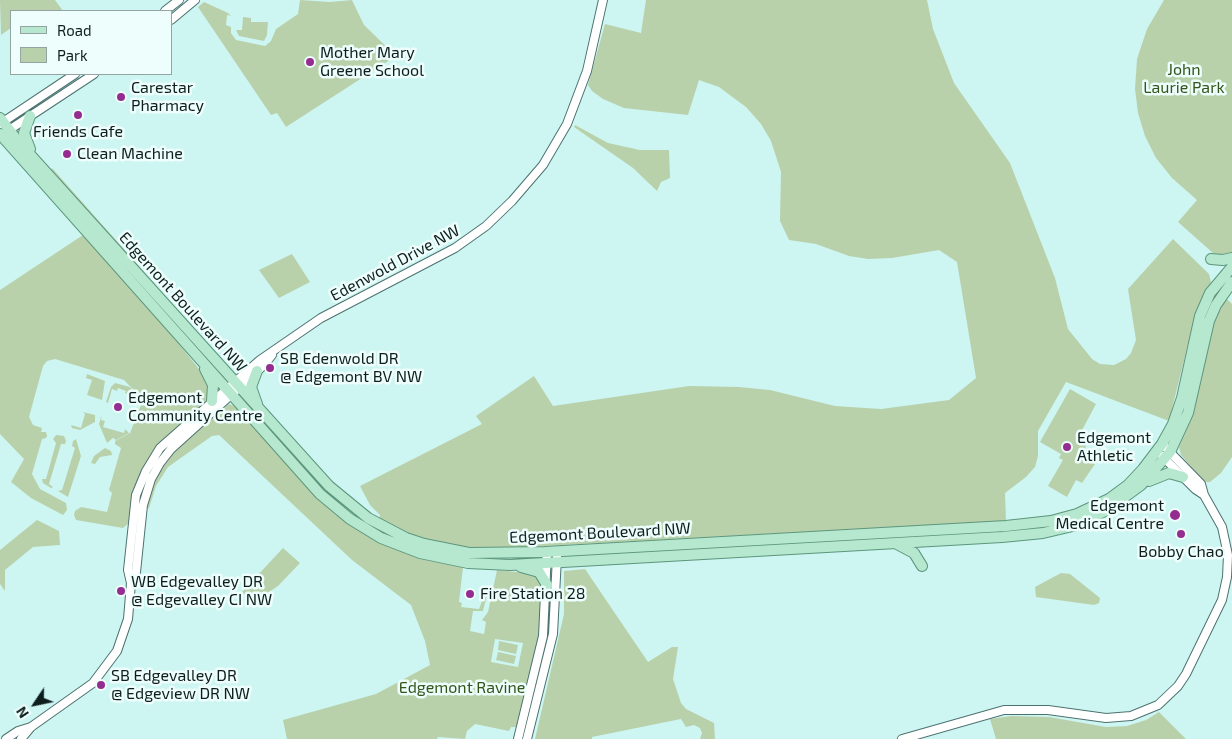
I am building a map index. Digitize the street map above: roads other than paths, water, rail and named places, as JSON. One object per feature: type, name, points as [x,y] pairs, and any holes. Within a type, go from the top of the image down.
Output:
[{"type":"main road","points":[[30,116],[24,133],[33,157]]},
{"type":"main road","name":"Edgemont Boulevard NW","points":[[2,129],[33,157],[233,388],[320,494],[363,528],[402,547],[442,559],[479,564],[510,565],[552,557],[1006,526],[1051,521],[1077,514],[1109,499],[1128,485],[1164,452],[1182,398],[1200,316],[1210,293],[1232,267]]},
{"type":"main road","name":"Edgemont Boulevard NW","points":[[2,129],[199,357],[260,412],[345,502],[385,528],[424,544],[469,553],[552,557],[1002,537],[1055,531],[1098,515],[1141,485],[1188,413],[1209,321],[1216,305],[1232,282]]},
{"type":"main road","points":[[1211,259],[1223,260],[1232,258]]},
{"type":"main road","points":[[199,357],[213,385],[212,401]]},
{"type":"main road","points":[[257,371],[251,387],[260,412]]},
{"type":"main road","points":[[1141,485],[1165,474],[1174,473],[1183,477]]},
{"type":"main road","points":[[894,542],[911,550],[922,566]]},
{"type":"main road","points":[[510,565],[539,572],[547,585]]},
{"type":"street","points":[[166,10],[179,0]]},
{"type":"street","points":[[172,19],[195,0]]},
{"type":"street","name":"Edenwold Drive NW","points":[[233,388],[260,360],[321,318],[455,248],[486,226],[512,201],[543,165],[566,124],[586,71],[603,0]]},
{"type":"street","points":[[2,129],[74,75]]},
{"type":"street","points":[[2,129],[30,116],[92,75]]},
{"type":"street","name":"Edenwold Drive NW","points":[[233,388],[257,371],[274,352]]},
{"type":"street","points":[[131,583],[128,570],[133,513],[140,483],[160,448],[212,401],[233,388]]},
{"type":"street","points":[[21,739],[31,727],[87,689],[107,668],[120,644],[126,626],[131,583],[136,572],[143,504],[154,474],[171,449],[233,388]]},
{"type":"street","points":[[902,739],[1004,710],[1048,710],[1118,719],[1145,712],[1168,696],[1186,674],[1222,600],[1229,566],[1225,536],[1217,515],[1204,495],[1183,477],[1164,452]]},
{"type":"street","points":[[1164,452],[1201,484],[1204,495]]},
{"type":"street","points":[[518,739],[543,636],[547,585],[552,557]]},
{"type":"street","points":[[527,739],[553,634],[552,557]]},
{"type":"street","points":[[6,739],[18,731],[31,727]]},
{"type":"place","name":"Mother Mary Greene School","points":[[310,62]]},
{"type":"place","name":"Carestar Pharmacy","points":[[121,97]]},
{"type":"place","name":"Friends Cafe","points":[[78,115]]},
{"type":"place","name":"Clean Machine","points":[[67,154]]},
{"type":"place","name":"SB Edenwold DR @ Edgemont BV NW","points":[[270,368]]},
{"type":"place","name":"Edgemont Community Centre","points":[[118,407]]},
{"type":"place","name":"Edgemont Athletic","points":[[1067,447]]},
{"type":"place","name":"Edgemont Medical Centre","points":[[1175,515]]},
{"type":"place","name":"Bobby Chao","points":[[1181,534]]},
{"type":"place","name":"WB Edgevalley DR @ Edgevalley CI NW","points":[[121,591]]},
{"type":"place","name":"Fire Station 28","points":[[470,594]]},
{"type":"place","name":"SB Edgevalley DR @ Edgeview DR NW","points":[[101,685]]},
{"type":"park label","name":"John Laurie Park","points":[[1184,79]]},
{"type":"park label","name":"Edgemont Ravine","points":[[462,688]]}]
